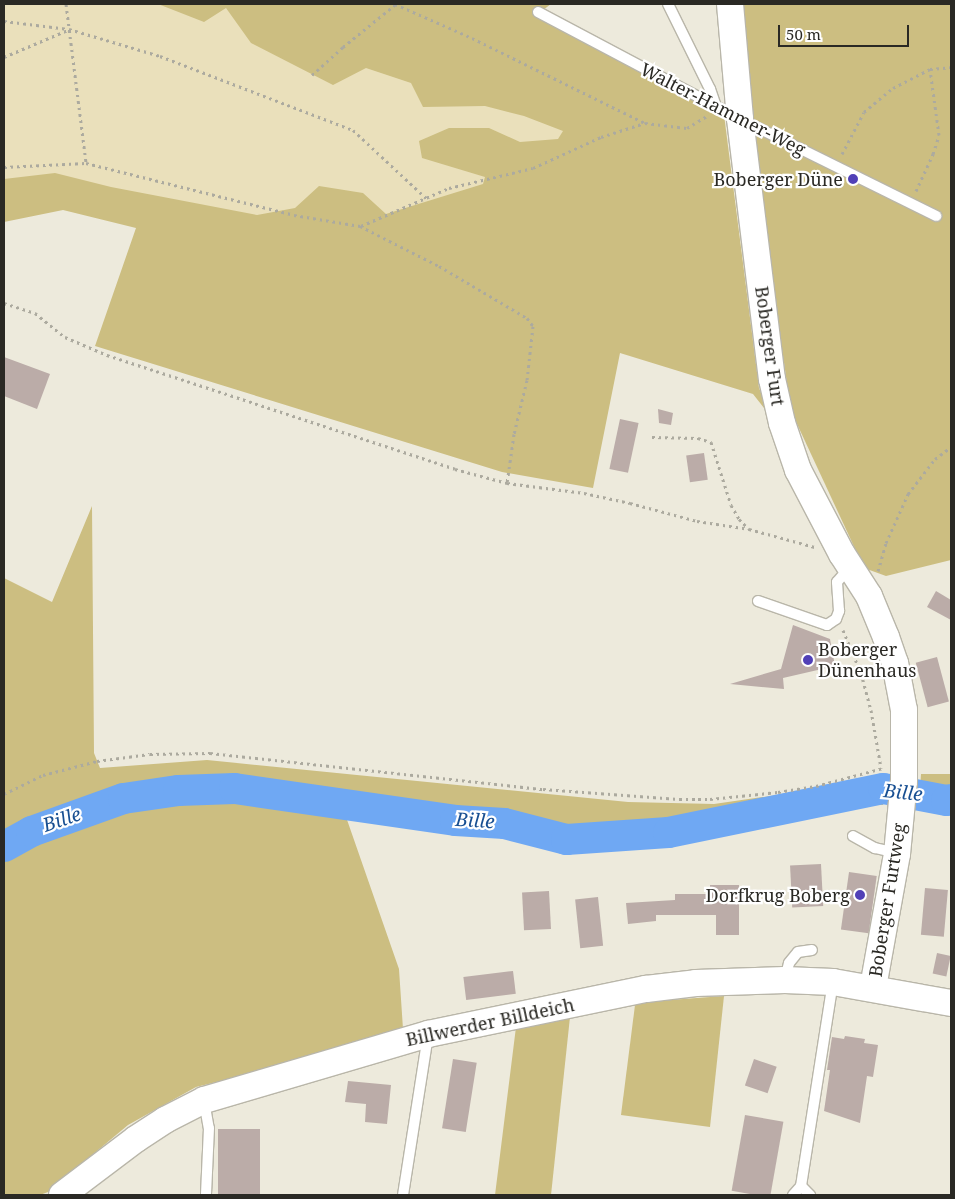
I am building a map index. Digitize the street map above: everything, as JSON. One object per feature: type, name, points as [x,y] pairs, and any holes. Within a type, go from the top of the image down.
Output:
[{"type":"street","name":"Boberger Furt","points":[[730,4],[740,119],[772,379],[782,423],[798,470],[846,560],[869,596],[895,663]]},
{"type":"street","name":"Boberger Furtweg","points":[[873,988],[897,854],[902,808],[897,771],[904,710],[895,663]]},
{"type":"street","name":"Billwerder Billdeich","points":[[62,1195],[136,1139],[165,1120],[204,1100],[428,1034],[646,989],[696,983],[785,980],[833,982],[951,1003]]},
{"type":"lane","points":[[668,4],[710,89],[716,106]]},
{"type":"lane","name":"Walter-Hammer-Weg","points":[[538,12],[740,119],[936,216]]},
{"type":"lane","points":[[758,601],[827,625],[836,619],[839,611],[837,582],[846,560]]},
{"type":"lane","points":[[853,836],[875,848],[897,854]]},
{"type":"lane","points":[[785,980],[789,963],[798,952],[812,950]]},
{"type":"lane","points":[[793,1195],[802,1186],[833,982]]},
{"type":"lane","points":[[403,1195],[428,1034]]},
{"type":"lane","points":[[204,1100],[209,1128],[206,1195]]},
{"type":"lane","points":[[802,1186],[810,1195]]},
{"type":"path","points":[[66,4],[86,163]]},
{"type":"path","points":[[312,75],[395,4],[472,38],[645,123],[687,128],[703,120],[716,106]]},
{"type":"path","points":[[4,21],[69,29],[160,56],[353,130],[426,198]]},
{"type":"path","points":[[4,57],[69,29]]},
{"type":"path","points":[[836,166],[864,112],[893,88],[930,69],[951,67]]},
{"type":"path","points":[[910,203],[934,154],[939,135],[930,69]]},
{"type":"path","points":[[360,226],[449,188],[533,168],[601,136],[645,123]]},
{"type":"path","points":[[4,166],[86,163],[294,215],[360,226],[439,266],[527,318],[533,326],[527,380],[514,434],[507,483]]},
{"type":"path","points":[[4,303],[35,313],[65,337],[107,355],[401,452],[507,483],[584,493],[664,510],[697,521],[749,529],[846,560]]},
{"type":"path","points":[[652,436],[698,438],[711,442],[731,505],[739,519],[749,529]]},
{"type":"path","points":[[869,596],[886,543],[908,494],[935,459],[951,447]]},
{"type":"path","points":[[4,794],[43,775],[97,761],[150,754],[210,753],[542,789],[678,799],[710,799],[778,792],[897,771],[871,710],[861,673],[851,652],[845,632],[836,619]]},
{"type":"shaded area","points":[[4,4],[551,4],[543,10],[723,107],[759,388],[771,417],[753,394],[620,353],[593,488],[502,472],[95,346],[136,228],[63,210],[4,222]]},
{"type":"shaded area","points":[[740,4],[951,4],[951,560],[886,576],[864,568],[791,411],[754,156]]},
{"type":"shaded area","points":[[92,506],[94,753],[100,768],[207,760],[628,802],[714,804],[819,789],[880,774],[883,805],[863,805],[779,815],[671,839],[564,848],[502,833],[345,814],[399,969],[403,1029],[314,1058],[196,1087],[128,1125],[48,1192],[40,1195],[4,1195],[4,578],[52,602]]},
{"type":"shaded area","points":[[921,774],[951,774],[951,787],[920,789]]},
{"type":"shaded area","points":[[724,996],[710,1127],[621,1115],[635,1005],[656,1001]]},
{"type":"shaded area","points":[[570,1017],[551,1195],[495,1195],[516,1027]]},
{"type":"sand","points":[[4,4],[158,4],[204,22],[226,8],[251,43],[333,85],[366,68],[411,83],[423,107],[485,106],[524,116],[563,131],[558,139],[520,142],[489,128],[449,128],[419,141],[422,158],[485,177],[483,184],[386,214],[363,193],[319,186],[295,208],[257,215],[111,187],[55,173],[4,179]]},
{"type":"building","points":[[4,357],[50,374],[37,409],[4,396]]},
{"type":"building","points":[[658,409],[673,413],[671,425],[659,423]]},
{"type":"building","points":[[620,419],[639,423],[628,473],[609,469]]},
{"type":"building","points":[[704,453],[708,480],[690,482],[686,456]]},
{"type":"building","points":[[936,591],[951,600],[951,620],[927,607]]},
{"type":"building","name":"Boberger Dünenhaus","points":[[793,625],[830,639],[835,666],[783,678],[784,689],[730,684],[781,669]]},
{"type":"building","points":[[937,657],[949,701],[928,707],[916,663]]},
{"type":"building","points":[[821,864],[823,906],[792,908],[790,866]]},
{"type":"building","name":"Dorfkrug Boberg","points":[[849,872],[877,876],[869,933],[841,929]]},
{"type":"building","points":[[710,885],[739,885],[739,935],[716,935],[716,915],[656,915],[656,921],[628,924],[626,903],[675,900],[675,894],[710,894]]},
{"type":"building","points":[[925,888],[948,890],[944,937],[921,935]]},
{"type":"building","points":[[549,891],[551,929],[524,930],[522,892]]},
{"type":"building","points":[[598,897],[603,946],[580,948],[575,899]]},
{"type":"building","points":[[937,953],[951,956],[946,976],[933,974]]},
{"type":"building","points":[[513,971],[516,994],[466,1000],[463,977]]},
{"type":"building","points":[[845,1036],[865,1039],[864,1043],[878,1045],[873,1077],[867,1076],[860,1123],[824,1111],[830,1070],[827,1070],[832,1037],[844,1039]]},
{"type":"building","points":[[453,1059],[477,1063],[466,1132],[442,1128]]},
{"type":"building","points":[[754,1059],[777,1067],[768,1093],[745,1085]]},
{"type":"building","points":[[348,1081],[391,1085],[387,1124],[365,1122],[366,1104],[345,1102]]},
{"type":"building","points":[[745,1115],[783,1122],[770,1195],[755,1195],[732,1191]]},
{"type":"building","points":[[218,1129],[260,1129],[260,1195],[218,1195]]},
{"type":"waterway","name":"Bille","points":[[4,846],[31,831],[123,798],[178,790],[234,788],[455,820],[504,823],[566,839],[668,832],[883,788],[946,800],[951,799]]},
{"type":"place","name":"Boberger Düne","points":[[853,179]]},
{"type":"place","name":"Boberger Dünenhaus","points":[[808,660]]},
{"type":"place","name":"Dorfkrug Boberg","points":[[860,895]]}]
